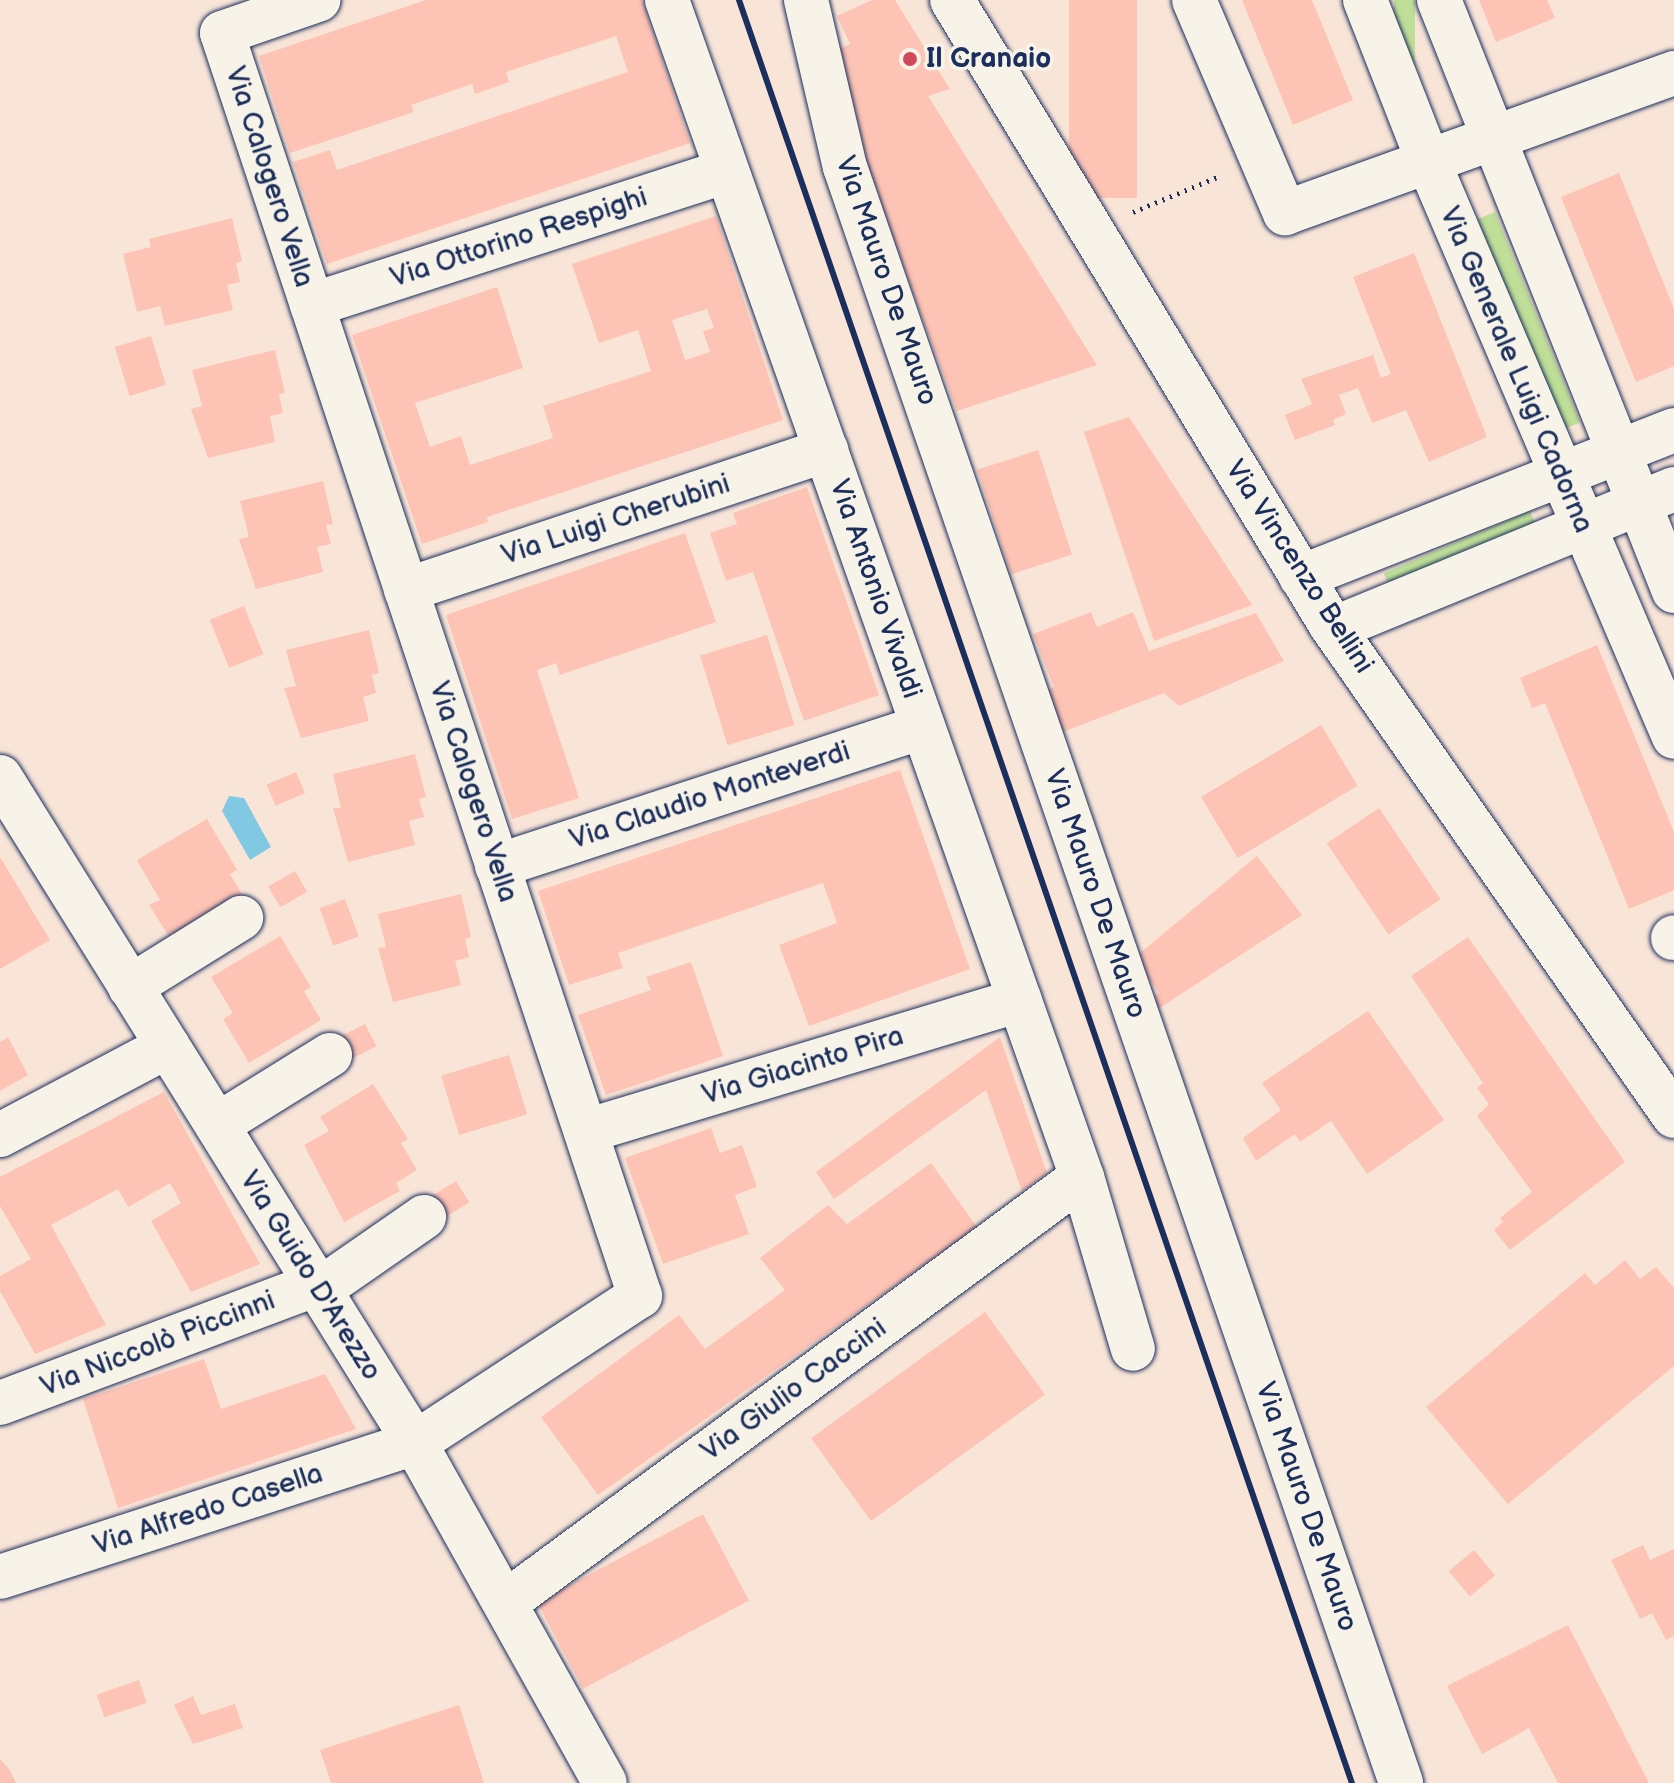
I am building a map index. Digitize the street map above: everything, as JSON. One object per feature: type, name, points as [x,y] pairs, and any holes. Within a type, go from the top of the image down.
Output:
[{"type":"street","name":"Via Calogero Vella","points":[[318,0],[222,33],[640,1296],[415,1443]]},
{"type":"street","name":"Via Antonio Vivaldi","points":[[667,0],[1082,1177],[1133,1349]]},
{"type":"street","name":"Via Mauro De Mauro","points":[[806,0],[845,167],[1401,1783]]},
{"type":"street","name":"Via Vincenzo Bellini","points":[[952,0],[1301,577],[1674,1116]]},
{"type":"street","points":[[1194,0],[1285,213],[1674,73]]},
{"type":"street","name":"Via Generale Luigi Cadorna","points":[[1365,0],[1428,161],[1674,737]]},
{"type":"street","points":[[1439,0],[1619,452],[1656,496],[1674,591]]},
{"type":"street","name":"Via Ottorino Respighi","points":[[312,305],[726,171]]},
{"type":"street","points":[[1301,577],[1674,430]]},
{"type":"street","name":"Via Luigi Cherubini","points":[[406,590],[826,450]]},
{"type":"street","points":[[1335,628],[1656,496]]},
{"type":"street","name":"Via Claudio Monteverdi","points":[[497,866],[923,727]]},
{"type":"street","name":"Via Guido D'Arezzo","points":[[0,778],[415,1443],[605,1783]]},
{"type":"street","points":[[130,987],[241,918]]},
{"type":"street","name":"Via Giacinto Pira","points":[[586,1131],[1020,1000]]},
{"type":"street","points":[[0,1135],[168,1046]]},
{"type":"street","points":[[217,1125],[330,1055]]},
{"type":"street","name":"Via Giulio Caccini","points":[[505,1603],[1082,1177]]},
{"type":"street","name":"Via Niccolò Piccinni","points":[[0,1403],[318,1287],[424,1217]]},
{"type":"street","name":"Via Alfredo Casella","points":[[0,1576],[415,1443]]},
{"type":"path","points":[[1091,229],[1262,159]]},
{"type":"green space","points":[[1394,0],[1415,0],[1415,94],[1394,94]]},
{"type":"green space","points":[[1495,212],[1580,422],[1562,430],[1477,219]]},
{"type":"green space","points":[[1530,511],[1535,523],[1389,585],[1384,573]]},
{"type":"water","points":[[229,796],[244,798],[271,847],[250,860],[222,811]]},
{"type":"building","points":[[426,0],[642,0],[690,143],[327,264],[293,162],[330,150],[337,170],[628,72],[616,36],[506,72],[509,82],[475,94],[472,84],[411,105],[414,112],[290,153],[259,56]]},
{"type":"building","points":[[872,0],[895,0],[950,89],[928,96],[1097,365],[957,411],[825,56],[850,44],[837,16]]},
{"type":"building","points":[[1069,0],[1137,0],[1137,198],[1069,198]]},
{"type":"building","points":[[1242,0],[1312,0],[1353,100],[1293,125]]},
{"type":"building","points":[[1479,0],[1547,0],[1555,18],[1496,42]]},
{"type":"building","points":[[1619,173],[1674,309],[1674,366],[1636,382],[1561,197]]},
{"type":"building","points":[[716,216],[783,420],[487,517],[488,522],[422,544],[352,335],[497,287],[523,368],[415,403],[430,447],[461,436],[470,465],[553,438],[543,406],[651,371],[638,330],[599,343],[572,264]],"holes":[[[707,309],[714,328],[703,331],[710,352],[685,360],[672,320]]]},
{"type":"building","points":[[232,218],[242,261],[236,263],[240,282],[227,285],[233,310],[165,326],[160,306],[137,312],[123,254],[151,247],[149,239]]},
{"type":"building","points":[[1414,253],[1487,437],[1429,462],[1406,410],[1372,423],[1358,388],[1339,395],[1346,414],[1333,420],[1335,425],[1295,440],[1285,415],[1312,404],[1301,379],[1373,355],[1381,378],[1391,374],[1353,277]]},
{"type":"building","points":[[151,336],[166,385],[130,396],[115,347]]},
{"type":"building","points":[[275,350],[285,393],[279,394],[283,413],[270,416],[275,442],[208,458],[191,409],[202,406],[192,370]]},
{"type":"building","points":[[1129,417],[1252,605],[1154,641],[1084,432]]},
{"type":"building","points":[[1038,450],[1072,555],[1011,574],[977,470]]},
{"type":"building","points":[[323,481],[333,524],[326,525],[331,544],[317,547],[323,572],[256,589],[239,539],[249,537],[240,501]]},
{"type":"building","points":[[807,487],[879,695],[804,721],[753,572],[726,581],[710,533],[737,524],[733,513]]},
{"type":"building","points":[[685,533],[716,622],[560,675],[556,663],[537,670],[579,798],[512,819],[446,615]]},
{"type":"building","points":[[244,606],[263,654],[229,668],[210,620]]},
{"type":"building","points":[[1091,612],[1097,627],[1133,612],[1149,651],[1256,613],[1284,661],[1179,706],[1164,693],[1060,733],[1044,691],[1054,687],[1033,634]]},
{"type":"building","points":[[369,630],[379,673],[372,675],[376,693],[363,697],[369,721],[301,738],[284,688],[296,686],[286,650]]},
{"type":"building","points":[[767,635],[794,725],[728,745],[700,655]]},
{"type":"building","points":[[1597,645],[1674,832],[1674,890],[1629,909],[1545,703],[1532,708],[1520,678]]},
{"type":"building","points":[[1321,725],[1358,786],[1238,858],[1201,797]]},
{"type":"building","points":[[415,754],[426,797],[419,799],[424,817],[409,821],[415,845],[348,862],[333,808],[341,808],[333,774]]},
{"type":"building","points":[[900,770],[970,969],[809,1026],[779,945],[837,923],[823,883],[618,953],[623,968],[569,985],[538,891]]},
{"type":"building","points":[[296,772],[305,793],[276,806],[267,785]]},
{"type":"building","points":[[1379,808],[1441,899],[1388,934],[1327,843]]},
{"type":"building","points":[[207,819],[237,870],[230,874],[247,903],[175,946],[149,905],[160,900],[137,860]]},
{"type":"building","points":[[1257,856],[1302,915],[1152,1013],[1147,1001],[1159,993],[1134,958]]},
{"type":"building","points":[[0,857],[50,940],[0,969]]},
{"type":"building","points":[[295,871],[307,892],[280,907],[268,886]]},
{"type":"building","points":[[461,894],[471,937],[465,939],[469,957],[455,961],[461,985],[393,1002],[378,948],[386,947],[378,914]]},
{"type":"building","points":[[345,899],[359,937],[333,946],[320,908]]},
{"type":"building","points":[[280,936],[311,987],[304,991],[321,1020],[249,1063],[223,1019],[233,1013],[211,977]]},
{"type":"building","points":[[1468,937],[1625,1162],[1510,1250],[1494,1230],[1503,1222],[1500,1218],[1532,1192],[1477,1116],[1489,1104],[1477,1088],[1483,1083],[1411,976]]},
{"type":"building","points":[[691,962],[723,1056],[606,1095],[578,1015],[651,990],[646,977]]},
{"type":"building","points":[[1368,1011],[1444,1120],[1367,1174],[1331,1121],[1300,1142],[1295,1134],[1256,1161],[1243,1138],[1281,1110],[1262,1083]]},
{"type":"building","points":[[365,1024],[376,1046],[349,1060],[337,1038]]},
{"type":"building","points":[[8,1037],[28,1075],[0,1091],[0,1042]]},
{"type":"building","points":[[1000,1037],[1047,1173],[1022,1191],[986,1090],[834,1199],[816,1172]]},
{"type":"building","points":[[509,1055],[527,1114],[459,1135],[441,1076]]},
{"type":"building","points":[[373,1084],[408,1139],[401,1143],[417,1170],[396,1183],[400,1191],[344,1222],[304,1145],[329,1131],[320,1117]]},
{"type":"building","points":[[164,1092],[260,1264],[191,1292],[151,1221],[181,1203],[170,1183],[128,1207],[118,1189],[51,1225],[106,1325],[35,1354],[0,1291],[0,1276],[31,1259],[0,1206],[0,1177]]},
{"type":"building","points":[[711,1128],[720,1153],[742,1145],[757,1187],[735,1195],[749,1234],[663,1264],[625,1158]]},
{"type":"building","points":[[931,1163],[977,1227],[598,1495],[541,1417],[679,1315],[705,1349],[785,1290],[760,1258],[828,1205],[847,1224]]},
{"type":"building","points":[[456,1181],[469,1202],[438,1222],[425,1201]]},
{"type":"building","points":[[1625,1260],[1640,1279],[1656,1267],[1674,1288],[1674,1366],[1508,1504],[1426,1407],[1585,1273],[1595,1285]]},
{"type":"building","points":[[985,1312],[1045,1395],[871,1521],[811,1438]]},
{"type":"building","points":[[204,1359],[221,1409],[325,1374],[356,1429],[118,1508],[83,1399]]},
{"type":"building","points":[[703,1514],[749,1601],[583,1689],[537,1602]]},
{"type":"building","points":[[1643,1545],[1650,1560],[1674,1549],[1674,1636],[1666,1640],[1652,1613],[1640,1619],[1611,1560]]},
{"type":"building","points":[[1474,1550],[1495,1575],[1470,1596],[1449,1571]]},
{"type":"building","points":[[1568,1625],[1649,1783],[1558,1783],[1529,1728],[1482,1754],[1447,1686]]},
{"type":"building","points":[[139,1680],[147,1703],[104,1717],[96,1695]]},
{"type":"building","points":[[193,1696],[201,1715],[235,1704],[243,1728],[193,1744],[174,1705]]},
{"type":"building","points":[[459,1705],[484,1783],[331,1783],[320,1750]]},
{"type":"building","points":[[0,1759],[9,1769],[16,1783],[0,1783]]},
{"type":"railway","points":[[739,0],[1352,1783]]},
{"type":"place","name":"Il Cranaio","points":[[910,59]]}]
